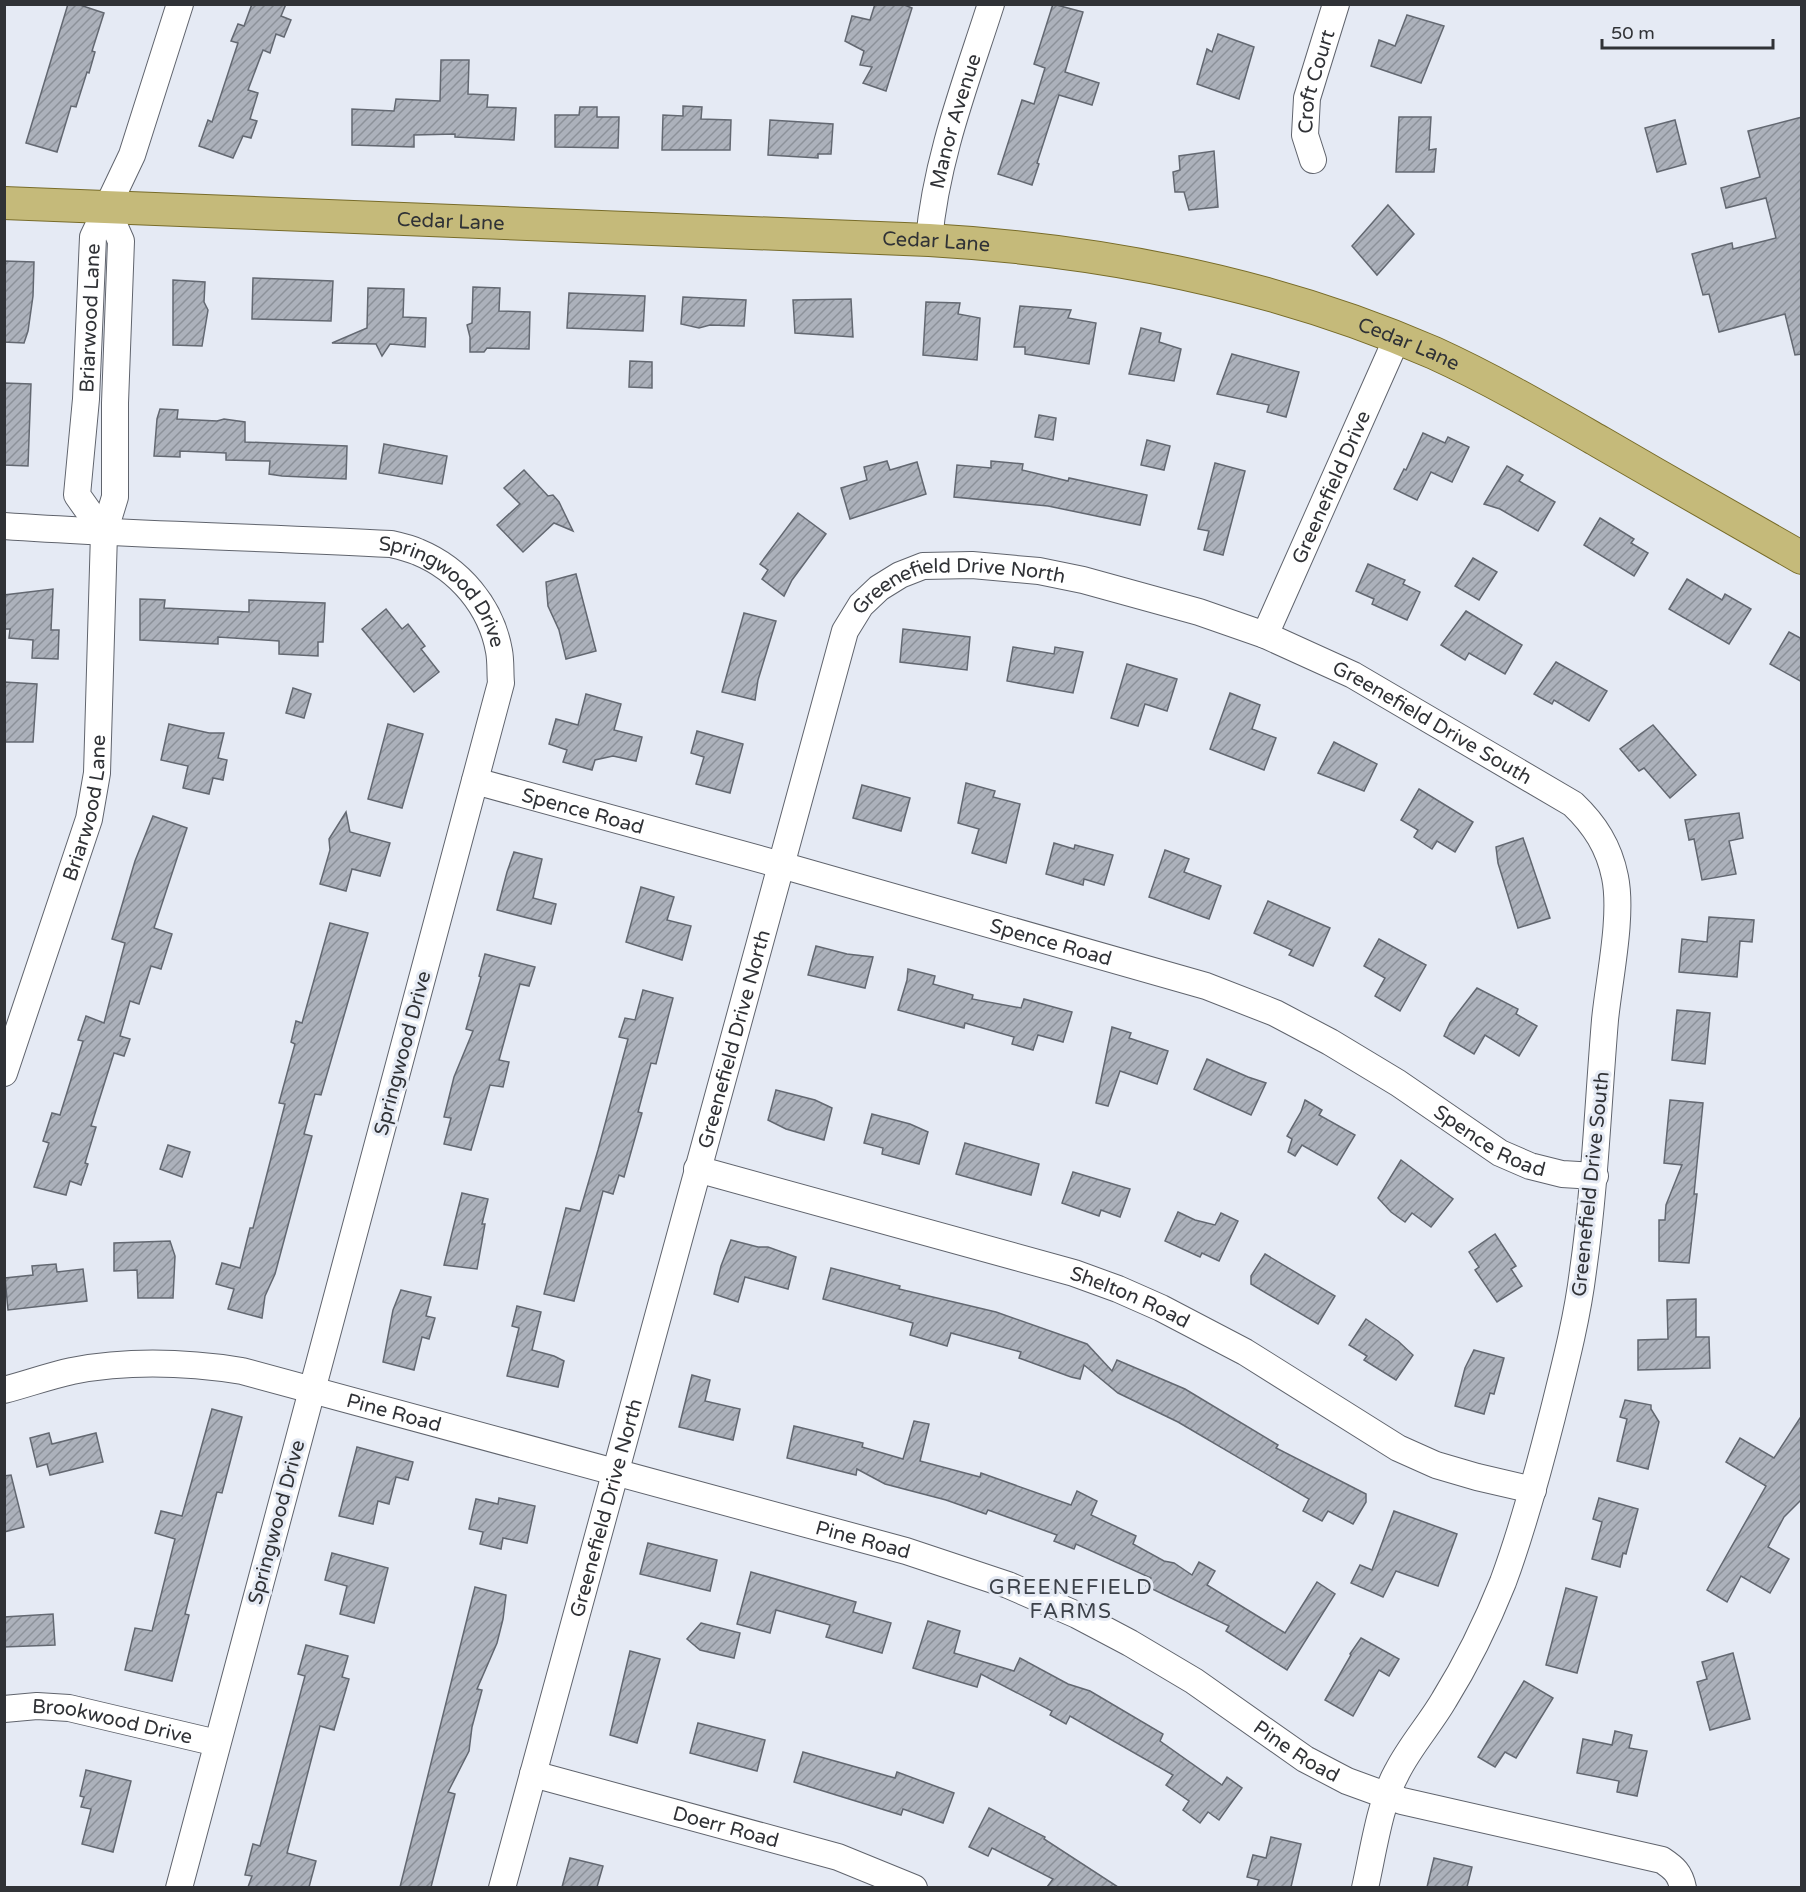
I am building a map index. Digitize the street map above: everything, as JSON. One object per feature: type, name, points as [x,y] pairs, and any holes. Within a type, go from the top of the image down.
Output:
[{"type":"main road","name":"Cedar Lane","points":[[4,203],[929,240],[1048,250],[1149,265],[1226,282],[1311,306],[1397,338],[1512,391],[1802,558]]},
{"type":"street","name":"Briarwood Lane","points":[[104,533],[77,495],[86,399],[93,237],[132,155],[180,4]]},
{"type":"street","name":"Manor Avenue","points":[[929,240],[932,204],[942,159],[991,4]]},
{"type":"street","name":"Croft Court","points":[[1313,160],[1305,135],[1307,98],[1336,4]]},
{"type":"street","name":"Briarwood Lane","points":[[4,1073],[88,819],[97,773],[104,533],[115,497],[115,403],[121,241],[106,207]]},
{"type":"street","name":"Greenefield Drive","points":[[1265,635],[1397,338]]},
{"type":"street","name":"Springwood Drive","points":[[4,526],[104,533],[391,544],[417,551],[441,564],[462,580],[479,601],[492,625],[499,651],[501,683],[178,1887]]},
{"type":"street","name":"Greenefield Drive North","points":[[502,1887],[845,631],[861,605],[879,588],[900,575],[923,566],[972,565],[1039,571],[1083,580],[1199,612],[1265,635]]},
{"type":"street","name":"Greenefield Drive South","points":[[1265,635],[1353,675],[1563,798],[1588,818],[1602,838],[1611,857],[1616,881],[1616,921],[1605,1021],[1595,1176],[1583,1274],[1567,1359],[1533,1490],[1502,1583],[1476,1643],[1444,1700],[1396,1772],[1387,1796],[1365,1887]]},
{"type":"street","name":"Spence Road","points":[[475,781],[1206,986],[1275,1014],[1330,1042],[1398,1083],[1500,1153],[1551,1172],[1595,1176]]},
{"type":"street","name":"Shelton Road","points":[[698,1169],[1074,1273],[1118,1289],[1161,1308],[1245,1352],[1398,1448],[1436,1466],[1477,1478],[1533,1490]]},
{"type":"street","name":"Pine Road","points":[[4,1390],[69,1372],[108,1366],[146,1363],[195,1364],[242,1371],[906,1551],[1008,1585],[1077,1615],[1194,1681],[1305,1759],[1347,1781],[1387,1796],[1662,1860],[1678,1878]]},
{"type":"street","name":"Brookwood Drive","points":[[4,1709],[37,1706],[69,1708],[217,1743]]},
{"type":"street","name":"Doerr Road","points":[[533,1774],[838,1857],[915,1887]]},
{"type":"building","points":[[68,4],[77,4],[104,13],[92,51],[95,52],[89,73],[87,72],[76,107],[71,106],[57,152],[26,143]]},
{"type":"building","points":[[252,4],[286,4],[281,16],[291,20],[284,37],[276,34],[270,53],[263,50],[248,90],[258,93],[250,119],[257,121],[251,138],[243,136],[233,158],[199,146],[208,120],[212,122],[238,43],[231,41],[238,24],[244,26]]},
{"type":"building","points":[[875,4],[902,4],[912,8],[886,91],[863,83],[872,67],[860,65],[864,51],[845,41],[852,16],[870,20]]},
{"type":"building","points":[[1053,4],[1083,12],[1065,72],[1099,83],[1092,105],[1059,95],[1032,185],[998,174],[1022,100],[1034,104],[1045,68],[1034,64]]},
{"type":"building","points":[[1407,15],[1444,26],[1421,83],[1371,66],[1379,40],[1395,46]]},
{"type":"building","points":[[1218,34],[1254,47],[1239,99],[1197,84],[1207,49],[1212,52]]},
{"type":"building","points":[[441,60],[469,60],[468,94],[488,95],[487,107],[516,108],[514,140],[455,137],[455,134],[414,135],[414,147],[352,145],[352,109],[394,111],[396,99],[440,101]]},
{"type":"building","points":[[683,106],[702,107],[701,119],[731,120],[730,150],[662,150],[663,115],[683,116]]},
{"type":"building","points":[[580,107],[597,107],[597,117],[619,117],[618,148],[555,147],[555,115],[579,115]]},
{"type":"building","points":[[1399,117],[1431,117],[1429,150],[1436,149],[1434,172],[1396,172]]},
{"type":"building","points":[[1802,117],[1802,354],[1795,355],[1785,314],[1719,332],[1709,294],[1703,295],[1692,254],[1732,243],[1733,249],[1776,238],[1766,198],[1726,208],[1721,188],[1760,177],[1748,131]]},
{"type":"building","points":[[770,120],[833,124],[831,154],[818,154],[818,158],[768,155]]},
{"type":"building","points":[[1675,120],[1686,164],[1657,172],[1645,128]]},
{"type":"building","points":[[1214,151],[1218,207],[1189,210],[1184,192],[1175,192],[1173,172],[1180,170],[1179,156]]},
{"type":"building","points":[[1388,205],[1414,234],[1377,275],[1352,246]]},
{"type":"building","points":[[4,261],[34,262],[33,296],[24,343],[4,342]]},
{"type":"building","points":[[253,278],[333,281],[331,321],[252,319]]},
{"type":"building","points":[[173,280],[205,282],[204,302],[208,310],[202,346],[173,345]]},
{"type":"building","points":[[473,287],[500,288],[499,311],[530,312],[529,349],[487,348],[484,352],[470,352],[467,325],[472,323]]},
{"type":"building","points":[[368,288],[404,289],[403,317],[426,318],[425,347],[390,344],[382,356],[376,344],[332,343],[367,328]]},
{"type":"building","points":[[569,293],[645,296],[643,331],[567,328]]},
{"type":"building","points":[[683,297],[746,300],[744,326],[710,325],[699,328],[681,324]]},
{"type":"building","points":[[851,299],[853,337],[795,333],[793,300]]},
{"type":"building","points":[[926,302],[960,303],[958,314],[980,318],[977,360],[923,355]]},
{"type":"building","points":[[1020,306],[1071,310],[1068,318],[1096,323],[1089,364],[1025,354],[1025,347],[1014,347]]},
{"type":"building","points":[[1141,328],[1161,333],[1159,342],[1181,349],[1174,381],[1129,374]]},
{"type":"building","points":[[1232,354],[1299,372],[1286,417],[1267,412],[1269,405],[1217,394]]},
{"type":"building","points":[[630,361],[652,362],[652,388],[629,387]]},
{"type":"building","points":[[4,383],[31,384],[28,466],[4,465]]},
{"type":"building","points":[[160,409],[178,410],[177,419],[217,421],[224,419],[245,422],[245,442],[347,446],[346,479],[269,474],[270,461],[226,460],[226,453],[180,451],[180,457],[154,456]]},
{"type":"building","points":[[1039,415],[1056,418],[1053,440],[1035,437]]},
{"type":"building","points":[[1423,433],[1445,443],[1448,437],[1469,447],[1452,482],[1431,472],[1417,500],[1394,489],[1404,469],[1406,470]]},
{"type":"building","points":[[1147,440],[1170,446],[1164,470],[1141,465]]},
{"type":"building","points":[[384,444],[447,456],[442,484],[379,473]]},
{"type":"building","points":[[887,461],[890,470],[917,462],[926,494],[850,519],[841,488],[867,480],[864,467]]},
{"type":"building","points":[[991,461],[1023,464],[1022,470],[1147,495],[1140,525],[1048,506],[954,497],[957,465],[991,468]]},
{"type":"building","points":[[1215,463],[1245,471],[1223,555],[1204,550],[1209,531],[1198,529]]},
{"type":"building","points":[[1507,466],[1523,475],[1519,481],[1555,502],[1538,531],[1500,509],[1484,504]]},
{"type":"building","points":[[524,470],[548,496],[553,495],[559,502],[573,531],[554,523],[523,552],[497,525],[520,504],[504,488]]},
{"type":"building","points":[[798,513],[826,534],[792,580],[784,596],[762,579],[768,570],[760,564]]},
{"type":"building","points":[[1600,518],[1634,539],[1631,543],[1648,553],[1634,576],[1584,545]]},
{"type":"building","points":[[1473,558],[1497,572],[1479,600],[1455,586]]},
{"type":"building","points":[[1368,564],[1405,580],[1403,584],[1420,592],[1407,620],[1372,604],[1374,599],[1356,591]]},
{"type":"building","points":[[576,574],[596,651],[566,659],[559,630],[548,606],[546,582]]},
{"type":"building","points":[[1687,579],[1722,600],[1725,594],[1751,609],[1729,644],[1669,609]]},
{"type":"building","points":[[53,589],[51,630],[59,630],[58,659],[32,658],[33,640],[9,638],[10,629],[4,629],[4,595]]},
{"type":"building","points":[[140,599],[165,600],[164,608],[249,612],[249,600],[325,603],[323,642],[318,642],[318,656],[279,654],[279,641],[218,637],[218,644],[140,640]]},
{"type":"building","points":[[386,609],[402,629],[408,624],[425,646],[421,649],[439,672],[414,692],[362,629]]},
{"type":"building","points":[[1466,611],[1522,645],[1505,674],[1469,653],[1465,660],[1441,645]]},
{"type":"building","points":[[744,613],[776,621],[758,680],[755,700],[722,692]]},
{"type":"building","points":[[903,629],[970,637],[967,670],[900,662]]},
{"type":"building","points":[[1789,632],[1802,639],[1802,682],[1770,664]]},
{"type":"building","points":[[1013,647],[1054,654],[1055,647],[1083,652],[1073,693],[1007,681]]},
{"type":"building","points":[[1556,662],[1607,691],[1589,721],[1554,700],[1552,704],[1534,694]]},
{"type":"building","points":[[1127,664],[1177,679],[1167,711],[1145,704],[1138,726],[1111,718]]},
{"type":"building","points":[[4,682],[37,684],[33,742],[4,742]]},
{"type":"building","points":[[293,688],[311,694],[304,718],[286,713]]},
{"type":"building","points":[[1230,693],[1260,705],[1252,729],[1276,738],[1264,770],[1210,749]]},
{"type":"building","points":[[586,694],[621,704],[614,730],[642,737],[636,761],[613,756],[595,760],[592,770],[563,762],[567,750],[549,744],[556,719],[578,725]]},
{"type":"building","points":[[169,724],[209,733],[224,733],[218,758],[227,760],[223,780],[213,778],[209,794],[183,788],[188,766],[161,760]]},
{"type":"building","points":[[388,724],[423,734],[402,808],[368,799]]},
{"type":"building","points":[[1653,725],[1696,775],[1670,798],[1644,768],[1639,771],[1620,749]]},
{"type":"building","points":[[697,731],[743,744],[730,793],[696,784],[704,757],[691,753]]},
{"type":"building","points":[[1334,742],[1377,764],[1364,791],[1318,773]]},
{"type":"building","points":[[966,783],[995,791],[993,797],[1020,804],[1006,863],[972,853],[979,829],[958,823]]},
{"type":"building","points":[[862,785],[910,798],[901,831],[853,818]]},
{"type":"building","points":[[1419,789],[1473,822],[1455,852],[1437,841],[1432,849],[1414,837],[1418,830],[1401,820]]},
{"type":"building","points":[[346,812],[350,832],[390,843],[380,876],[352,869],[346,891],[320,884],[330,850],[329,839]]},
{"type":"building","points":[[1739,813],[1743,838],[1729,841],[1736,874],[1702,880],[1694,839],[1689,840],[1685,820]]},
{"type":"building","points":[[153,816],[187,828],[154,928],[172,934],[161,969],[151,966],[139,1004],[130,1001],[120,1036],[130,1039],[124,1056],[114,1053],[91,1126],[96,1127],[81,1185],[70,1181],[66,1195],[34,1187],[49,1143],[43,1141],[52,1113],[60,1115],[83,1041],[78,1040],[86,1016],[104,1023],[125,943],[112,939],[135,861]]},
{"type":"building","points":[[1523,838],[1550,918],[1518,928],[1498,863],[1496,847]]},
{"type":"building","points":[[1054,843],[1074,849],[1075,845],[1113,855],[1104,885],[1084,879],[1083,885],[1046,874]]},
{"type":"building","points":[[1165,850],[1189,859],[1184,872],[1221,886],[1209,919],[1149,897]]},
{"type":"building","points":[[514,852],[542,859],[533,898],[556,904],[551,924],[497,910]]},
{"type":"building","points":[[641,887],[674,897],[667,920],[691,926],[682,960],[626,942]]},
{"type":"building","points":[[1268,901],[1330,928],[1313,966],[1289,955],[1292,950],[1254,933]]},
{"type":"building","points":[[1709,917],[1754,920],[1752,942],[1740,941],[1737,977],[1679,972],[1682,939],[1707,942]]},
{"type":"building","points":[[330,923],[368,933],[321,1095],[315,1094],[304,1134],[312,1136],[275,1274],[265,1296],[262,1318],[228,1309],[234,1289],[216,1284],[222,1263],[240,1268],[250,1228],[253,1228],[285,1104],[279,1103],[295,1044],[291,1042],[296,1021],[302,1023]]},
{"type":"building","points":[[1379,939],[1426,965],[1400,1011],[1375,996],[1385,978],[1364,966]]},
{"type":"building","points":[[816,946],[847,954],[873,957],[865,988],[808,975]]},
{"type":"building","points":[[485,954],[535,967],[529,986],[520,984],[499,1060],[509,1062],[503,1087],[490,1085],[471,1150],[444,1144],[451,1118],[444,1117],[454,1077],[473,1031],[466,1029]]},
{"type":"building","points":[[908,969],[935,976],[933,984],[973,995],[972,999],[1021,1008],[1024,999],[1072,1012],[1063,1042],[1038,1035],[1033,1050],[1012,1044],[1014,1037],[965,1023],[964,1028],[898,1010]]},
{"type":"building","points":[[1477,988],[1518,1009],[1516,1014],[1537,1026],[1519,1056],[1485,1035],[1474,1054],[1444,1036],[1450,1023]]},
{"type":"building","points":[[643,990],[673,998],[656,1064],[651,1063],[638,1112],[642,1113],[624,1177],[619,1175],[613,1194],[603,1191],[574,1301],[544,1294],[566,1208],[580,1211],[628,1039],[619,1037],[625,1018],[635,1020]]},
{"type":"building","points":[[1677,1010],[1710,1013],[1705,1064],[1672,1060]]},
{"type":"building","points":[[1112,1027],[1131,1033],[1129,1038],[1168,1051],[1157,1084],[1120,1071],[1108,1106],[1096,1103]]},
{"type":"building","points":[[1207,1059],[1266,1083],[1251,1115],[1194,1089]]},
{"type":"building","points":[[776,1090],[815,1100],[832,1108],[824,1140],[786,1129],[768,1120]]},
{"type":"building","points":[[1305,1100],[1322,1110],[1319,1115],[1355,1135],[1337,1165],[1302,1145],[1295,1156],[1288,1152],[1292,1139],[1287,1136]]},
{"type":"building","points":[[1670,1100],[1703,1103],[1694,1194],[1697,1194],[1689,1263],[1659,1261],[1659,1220],[1665,1220],[1666,1205],[1682,1165],[1664,1163]]},
{"type":"building","points":[[872,1114],[910,1124],[928,1132],[919,1164],[882,1154],[883,1148],[864,1143]]},
{"type":"building","points":[[965,1143],[1039,1164],[1031,1195],[956,1174]]},
{"type":"building","points":[[168,1145],[190,1152],[182,1177],[160,1169]]},
{"type":"building","points":[[1401,1160],[1453,1199],[1431,1227],[1412,1213],[1405,1222],[1391,1212],[1378,1198]]},
{"type":"building","points":[[1073,1172],[1130,1189],[1120,1217],[1101,1210],[1099,1216],[1062,1203]]},
{"type":"building","points":[[462,1193],[488,1199],[482,1224],[485,1224],[477,1269],[444,1265]]},
{"type":"building","points":[[1178,1212],[1195,1220],[1215,1225],[1221,1213],[1238,1221],[1219,1261],[1202,1253],[1200,1257],[1165,1241]]},
{"type":"building","points":[[1495,1234],[1516,1266],[1511,1269],[1522,1286],[1497,1302],[1475,1270],[1479,1267],[1469,1252]]},
{"type":"building","points":[[731,1240],[758,1247],[768,1247],[796,1257],[788,1289],[745,1277],[738,1302],[714,1294]]},
{"type":"building","points":[[170,1241],[175,1256],[173,1298],[138,1298],[137,1270],[114,1271],[114,1243]]},
{"type":"building","points":[[1265,1254],[1335,1296],[1318,1324],[1251,1284],[1251,1276]]},
{"type":"building","points":[[56,1264],[57,1272],[83,1269],[87,1301],[8,1310],[5,1278],[33,1275],[32,1266]]},
{"type":"building","points":[[831,1268],[900,1286],[899,1289],[996,1312],[1087,1344],[1112,1371],[1117,1360],[1185,1389],[1278,1445],[1276,1448],[1366,1494],[1366,1502],[1353,1524],[1328,1511],[1322,1521],[1303,1511],[1309,1499],[1178,1422],[1118,1393],[1084,1365],[1080,1379],[1019,1358],[1021,1352],[951,1333],[947,1346],[910,1335],[913,1323],[823,1299]]},
{"type":"building","points":[[401,1290],[431,1297],[426,1316],[435,1318],[429,1339],[422,1337],[414,1370],[383,1362],[393,1310]]},
{"type":"building","points":[[1696,1299],[1696,1337],[1709,1337],[1710,1368],[1638,1370],[1638,1340],[1668,1339],[1667,1300]]},
{"type":"building","points":[[517,1306],[541,1312],[532,1350],[564,1361],[558,1387],[507,1376],[519,1328],[512,1326]]},
{"type":"building","points":[[1366,1319],[1398,1341],[1413,1355],[1396,1380],[1364,1360],[1367,1356],[1349,1345]]},
{"type":"building","points":[[1474,1350],[1504,1358],[1494,1394],[1490,1393],[1484,1414],[1455,1406],[1465,1368]]},
{"type":"building","points":[[692,1375],[710,1380],[705,1401],[740,1409],[733,1440],[679,1427]]},
{"type":"building","points":[[1625,1400],[1651,1405],[1659,1422],[1648,1469],[1617,1461],[1627,1419],[1620,1417]]},
{"type":"building","points":[[212,1409],[242,1417],[222,1493],[217,1492],[185,1614],[189,1615],[172,1681],[125,1670],[135,1628],[152,1631],[175,1539],[155,1533],[161,1511],[182,1516]]},
{"type":"building","points":[[1802,1415],[1802,1499],[1784,1517],[1768,1547],[1789,1559],[1770,1593],[1741,1576],[1727,1602],[1707,1590],[1766,1486],[1726,1462],[1740,1438],[1774,1458]]},
{"type":"building","points":[[914,1421],[929,1424],[920,1461],[980,1477],[981,1473],[1071,1505],[1077,1491],[1097,1501],[1091,1515],[1136,1536],[1133,1544],[1164,1561],[1174,1563],[1192,1575],[1199,1562],[1215,1571],[1207,1585],[1285,1633],[1317,1582],[1335,1594],[1287,1670],[1226,1631],[1229,1626],[1146,1586],[1151,1578],[1076,1544],[1074,1549],[1054,1541],[1057,1535],[988,1510],[986,1514],[946,1500],[885,1484],[857,1469],[856,1475],[787,1458],[794,1426],[863,1443],[862,1447],[903,1459]]},
{"type":"building","points":[[49,1433],[52,1444],[96,1433],[103,1462],[50,1475],[47,1464],[37,1467],[30,1438]]},
{"type":"building","points":[[357,1447],[413,1462],[408,1480],[396,1477],[389,1504],[378,1501],[373,1524],[339,1516]]},
{"type":"building","points":[[11,1475],[24,1527],[4,1532],[4,1476]]},
{"type":"building","points":[[499,1498],[535,1506],[527,1543],[503,1538],[501,1549],[480,1544],[483,1532],[469,1529],[476,1499],[498,1504]]},
{"type":"building","points":[[1599,1498],[1638,1509],[1626,1554],[1623,1553],[1620,1567],[1592,1559],[1602,1522],[1593,1519]]},
{"type":"building","points":[[1394,1511],[1457,1534],[1438,1586],[1396,1571],[1383,1597],[1351,1583],[1360,1565],[1372,1570]]},
{"type":"building","points":[[648,1543],[717,1560],[710,1591],[640,1574]]},
{"type":"building","points":[[332,1553],[388,1568],[374,1623],[340,1614],[347,1586],[325,1580]]},
{"type":"building","points":[[751,1572],[856,1602],[853,1612],[891,1623],[882,1653],[826,1637],[830,1625],[776,1610],[770,1633],[737,1624]]},
{"type":"building","points":[[475,1587],[506,1595],[497,1643],[477,1689],[482,1690],[472,1727],[469,1751],[448,1792],[455,1794],[431,1887],[400,1887]]},
{"type":"building","points":[[1566,1588],[1597,1597],[1577,1673],[1546,1665]]},
{"type":"building","points":[[53,1614],[55,1645],[4,1647],[4,1617]]},
{"type":"building","points":[[928,1621],[960,1631],[954,1653],[1014,1671],[1020,1658],[1068,1684],[1090,1691],[1163,1734],[1160,1741],[1222,1785],[1227,1777],[1242,1788],[1219,1820],[1208,1812],[1200,1823],[1183,1810],[1189,1801],[1166,1785],[1173,1775],[1070,1716],[1066,1724],[1050,1715],[1052,1711],[981,1674],[977,1687],[913,1668]]},
{"type":"building","points":[[701,1623],[740,1633],[734,1658],[700,1650],[687,1639]]},
{"type":"building","points":[[1361,1638],[1399,1659],[1389,1676],[1379,1670],[1353,1716],[1325,1700]]},
{"type":"building","points":[[306,1645],[348,1656],[342,1677],[349,1679],[334,1730],[320,1726],[287,1853],[316,1861],[309,1887],[248,1887],[252,1876],[245,1875],[253,1844],[260,1846],[305,1676],[298,1674]]},
{"type":"building","points":[[630,1651],[660,1659],[637,1743],[610,1735]]},
{"type":"building","points":[[1733,1653],[1750,1719],[1710,1730],[1697,1682],[1707,1679],[1702,1662]]},
{"type":"building","points":[[1524,1681],[1553,1698],[1516,1758],[1505,1752],[1495,1767],[1478,1757]]},
{"type":"building","points":[[698,1723],[765,1740],[757,1771],[690,1753]]},
{"type":"building","points":[[1615,1731],[1632,1735],[1629,1748],[1647,1751],[1637,1796],[1617,1792],[1619,1781],[1577,1773],[1583,1739],[1612,1745]]},
{"type":"building","points":[[803,1752],[895,1778],[897,1772],[954,1793],[943,1823],[903,1809],[901,1815],[794,1782]]},
{"type":"building","points":[[86,1770],[131,1781],[113,1852],[82,1844],[91,1809],[81,1807],[84,1797],[80,1796]]},
{"type":"building","points":[[989,1808],[1045,1837],[1044,1839],[1118,1887],[1047,1887],[1053,1879],[992,1848],[988,1856],[969,1847]]},
{"type":"building","points":[[1271,1837],[1301,1844],[1291,1887],[1257,1887],[1259,1880],[1247,1877],[1253,1855],[1266,1858]]},
{"type":"building","points":[[570,1858],[603,1866],[597,1887],[562,1887]]},
{"type":"building","points":[[1434,1858],[1472,1867],[1467,1887],[1427,1887]]},
{"type":"district","name":"GREENEFIELD FARMS","points":[[1071,1599]]}]
